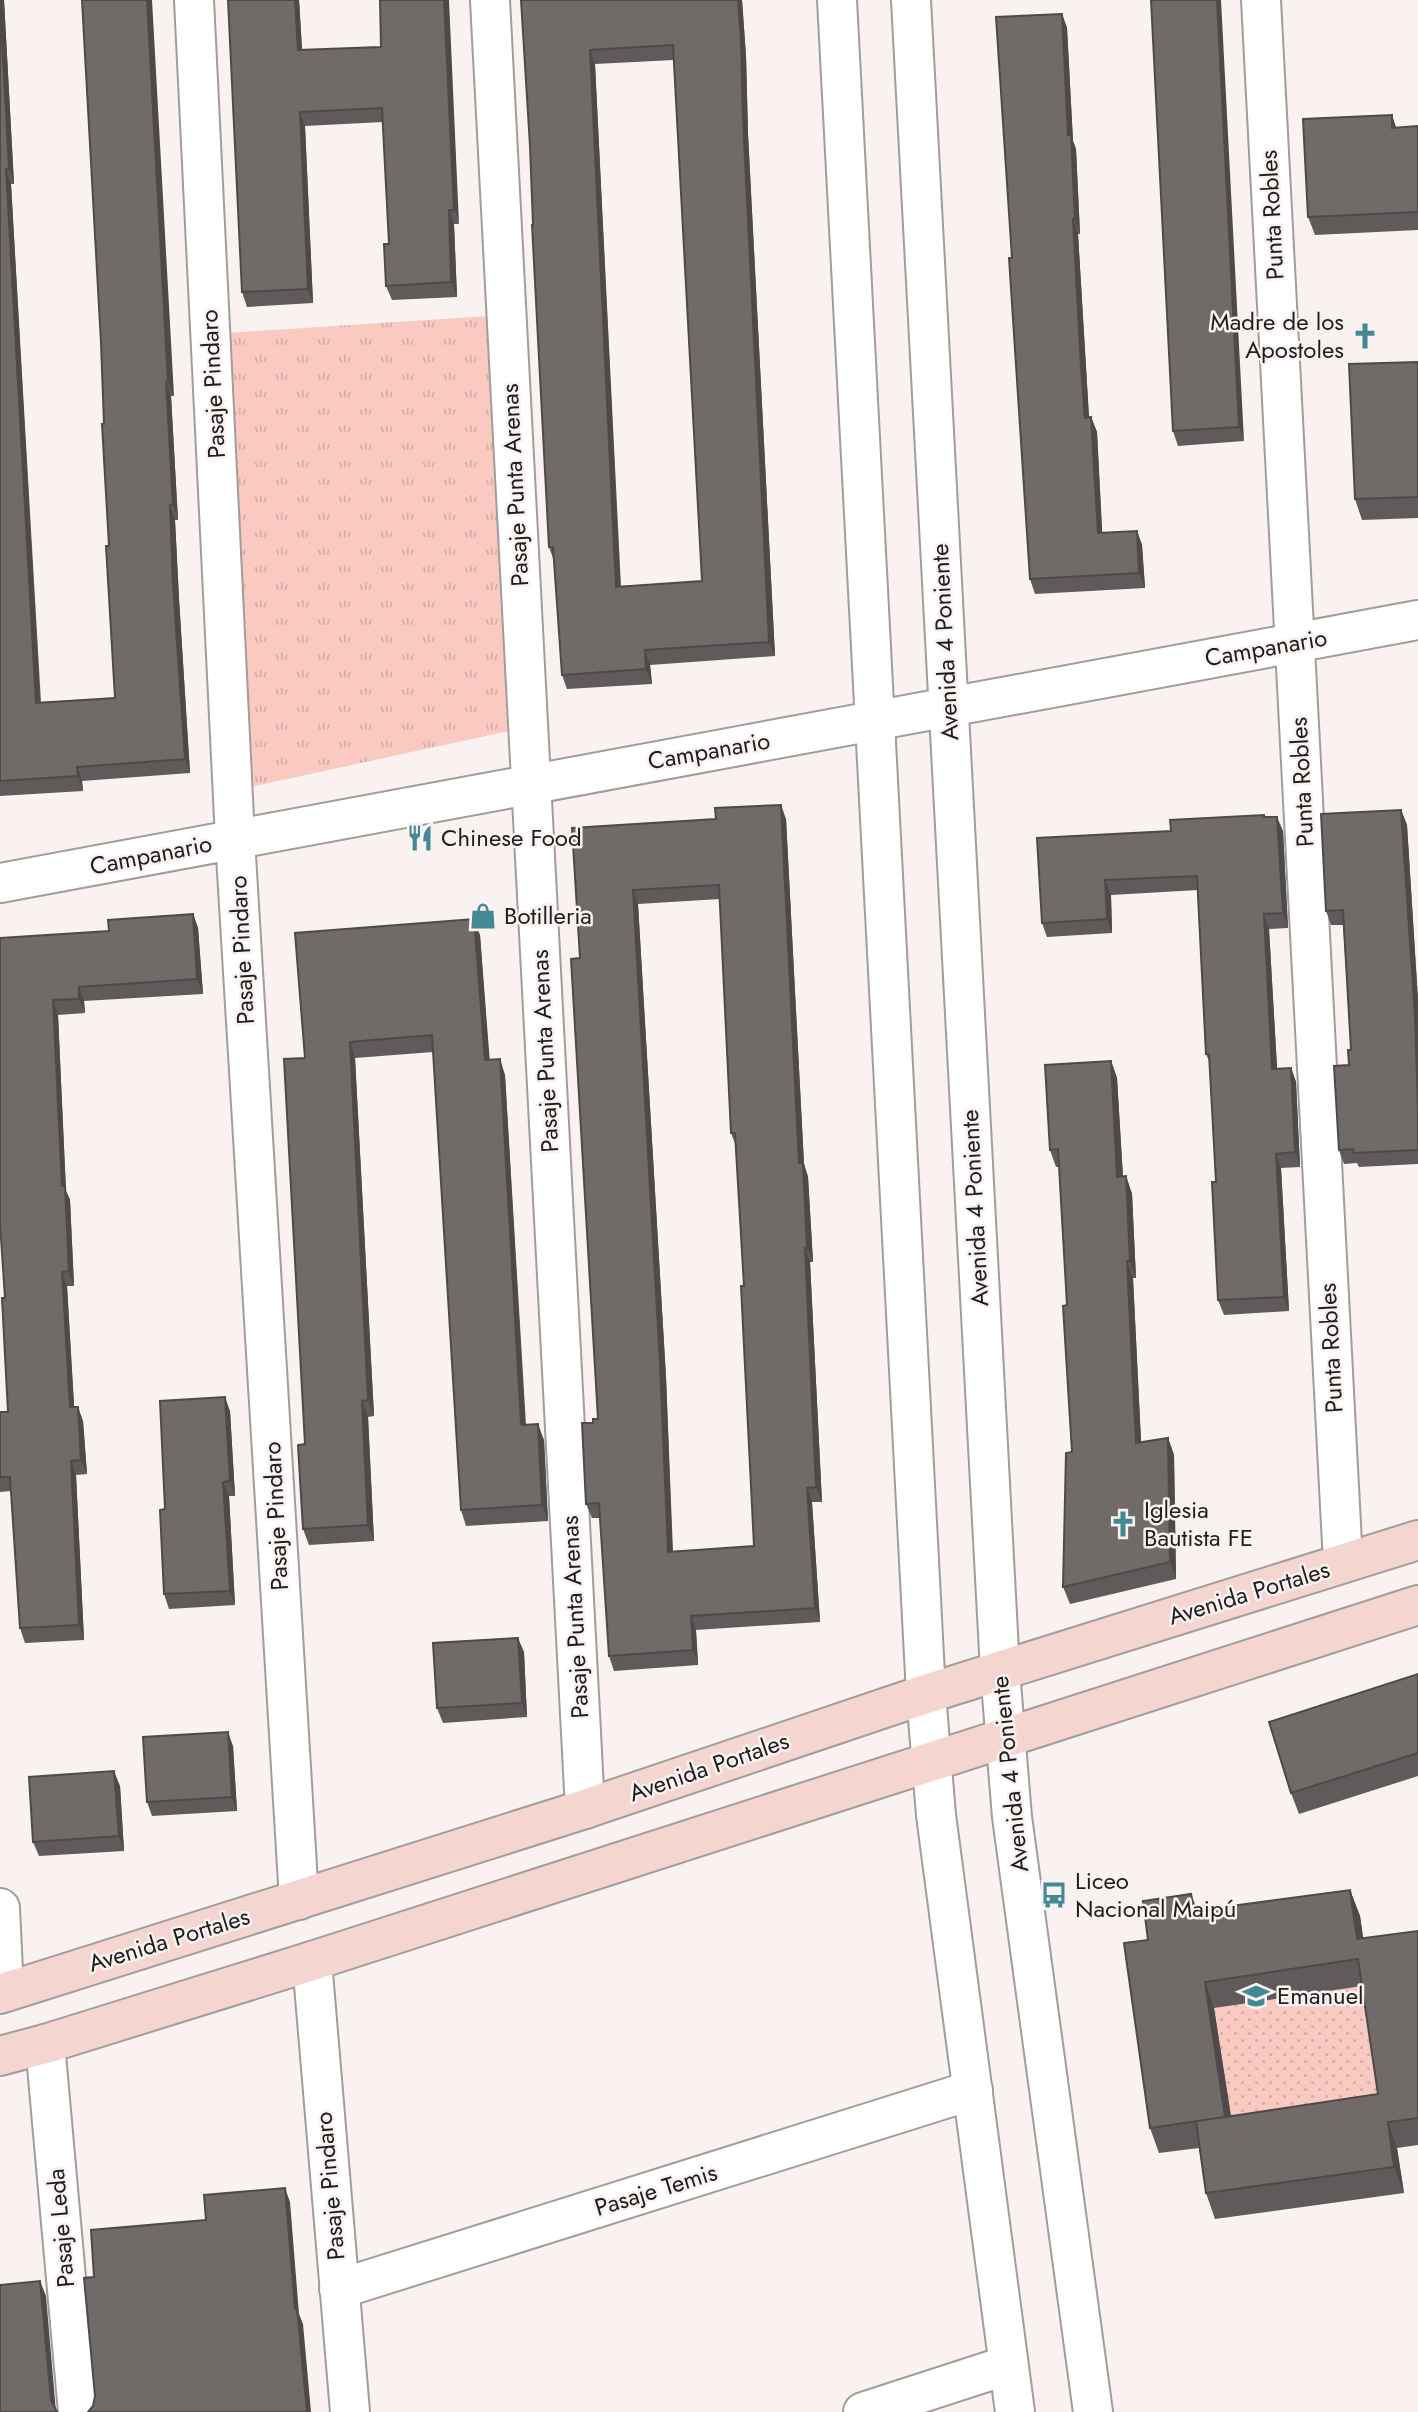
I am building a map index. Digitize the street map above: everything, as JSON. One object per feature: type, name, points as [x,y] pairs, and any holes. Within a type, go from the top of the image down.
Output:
[{"type":"main road","name":"Avenida Portales","points":[[2,1993],[585,1809],[926,1694],[1418,1540]]},
{"type":"main road","points":[[0,2056],[312,1961],[1418,1605]]},
{"type":"street","name":"Pasaje Pindaro","points":[[194,0],[235,839],[299,1899]]},
{"type":"street","name":"Pasaje Punta Arenas","points":[[490,0],[585,1809]]},
{"type":"street","points":[[837,0],[926,1694],[936,1815],[1015,2412]]},
{"type":"street","name":"Avenida 4 Poniente","points":[[911,0],[1000,1671],[1012,1817],[1093,2412]]},
{"type":"street","name":"Punta Robles","points":[[1261,0],[1343,1563]]},
{"type":"street","name":"Campanario","points":[[0,883],[1418,620]]},
{"type":"street","points":[[0,1908],[2,1993]]},
{"type":"street","name":"Pasaje Pindaro","points":[[312,1961],[350,2412]]},
{"type":"street","name":"Pasaje Leda","points":[[44,2044],[78,2412]]},
{"type":"street","name":"Pasaje Temis","points":[[339,2289],[973,2090]]},
{"type":"street","points":[[863,2412],[1009,2365]]},
{"type":"green space","points":[[488,316],[513,730],[250,787],[225,333]]},
{"type":"green space","points":[[1367,1985],[1388,2120],[1235,2143],[1214,2008]]},
{"type":"building","points":[[82,0],[147,0],[168,382],[173,584],[185,759],[77,767],[78,776],[0,781],[0,2],[9,169],[6,169],[36,703],[115,698],[106,546],[109,546],[102,424],[101,343]]},
{"type":"building","points":[[228,0],[295,0],[298,50],[381,47],[380,0],[444,0],[454,210],[449,210],[451,282],[386,286],[384,244],[389,244],[382,108],[300,112],[308,289],[242,292]]},
{"type":"building","points":[[521,0],[738,0],[769,642],[645,650],[646,669],[562,675],[553,547],[549,547]],"holes":[[[673,45],[702,581],[616,587],[590,50]]]},
{"type":"building","points":[[1151,0],[1217,0],[1239,427],[1173,431]]},
{"type":"building","points":[[1062,14],[1068,135],[1071,135],[1081,367],[1085,418],[1091,417],[1098,533],[1137,531],[1139,573],[1030,579],[996,17]]},
{"type":"building","points":[[1392,115],[1392,128],[1418,126],[1418,212],[1308,217],[1303,119]]},
{"type":"building","points":[[1418,362],[1418,497],[1355,499],[1349,364]]},
{"type":"building","points":[[781,805],[799,1163],[803,1163],[807,1248],[816,1487],[807,1488],[815,1608],[691,1616],[693,1650],[609,1656],[599,1503],[586,1504],[582,1423],[593,1423],[593,1419],[598,1419],[571,959],[580,958],[572,828],[716,819],[715,808]],"holes":[[[719,885],[731,1133],[735,1133],[744,1286],[741,1286],[754,1546],[668,1552],[633,890]]]},
{"type":"building","points":[[1401,810],[1415,1015],[1418,1150],[1354,1153],[1353,1149],[1339,1150],[1334,1066],[1349,1065],[1348,1050],[1351,1050],[1343,910],[1326,911],[1321,814]]},
{"type":"building","points":[[1264,815],[1277,817],[1283,913],[1264,914],[1272,1069],[1291,1068],[1295,1152],[1276,1154],[1284,1297],[1218,1300],[1212,1182],[1216,1182],[1197,876],[1105,880],[1107,919],[1042,923],[1037,838],[1171,831],[1170,820]]},
{"type":"building","points":[[193,914],[197,979],[79,987],[79,999],[53,1000],[69,1271],[62,1272],[70,1407],[78,1407],[81,1460],[71,1461],[79,1625],[20,1628],[10,1477],[0,1477],[0,1412],[8,1412],[0,1223],[0,938],[109,931],[108,920]]},
{"type":"building","points":[[474,919],[485,1060],[500,1059],[521,1422],[522,1425],[538,1424],[542,1505],[461,1510],[432,1035],[350,1042],[368,1400],[362,1401],[368,1525],[303,1529],[298,1445],[305,1444],[284,1059],[305,1058],[295,933]]},
{"type":"building","points":[[1111,1061],[1117,1177],[1126,1176],[1130,1261],[1127,1261],[1136,1443],[1168,1438],[1170,1562],[1063,1587],[1066,1453],[1072,1452],[1063,1306],[1067,1305],[1058,1149],[1050,1150],[1045,1065]]},
{"type":"building","points":[[225,1397],[230,1481],[223,1482],[230,1591],[164,1594],[160,1510],[165,1509],[160,1401]]},
{"type":"building","points":[[518,1638],[522,1703],[437,1708],[433,1643]]},
{"type":"building","points":[[1418,1674],[1418,1753],[1291,1793],[1269,1722]]},
{"type":"building","points":[[228,1732],[232,1797],[147,1802],[143,1737]]},
{"type":"building","points":[[114,1771],[119,1836],[33,1842],[29,1777]]},
{"type":"building","points":[[1350,1890],[1357,1939],[1418,1931],[1418,2118],[1388,2122],[1394,2167],[1206,2193],[1196,2121],[1150,2128],[1124,1943],[1148,1940],[1143,1901],[1191,1894],[1194,1911]],"holes":[[[1358,1959],[1378,2094],[1225,2117],[1205,1982]]]},
{"type":"building","points":[[285,2188],[307,2412],[88,2412],[93,2406],[95,2396],[84,2278],[94,2277],[91,2230],[206,2220],[204,2195]]},
{"type":"building","points":[[40,2281],[51,2400],[57,2412],[0,2412],[0,2285]]},
{"type":"place","name":"Madre de los Apostoles","points":[[1365,336]]},
{"type":"place","name":"Chinese Food","points":[[420,838]]},
{"type":"place","name":"Botilleria","points":[[483,916]]},
{"type":"place","name":"Iglesia Bautista FE","points":[[1123,1524]]},
{"type":"place","name":"Liceo Nacional Maipú","points":[[1054,1895]]},
{"type":"place","name":"Emanuel","points":[[1256,1996]]}]
